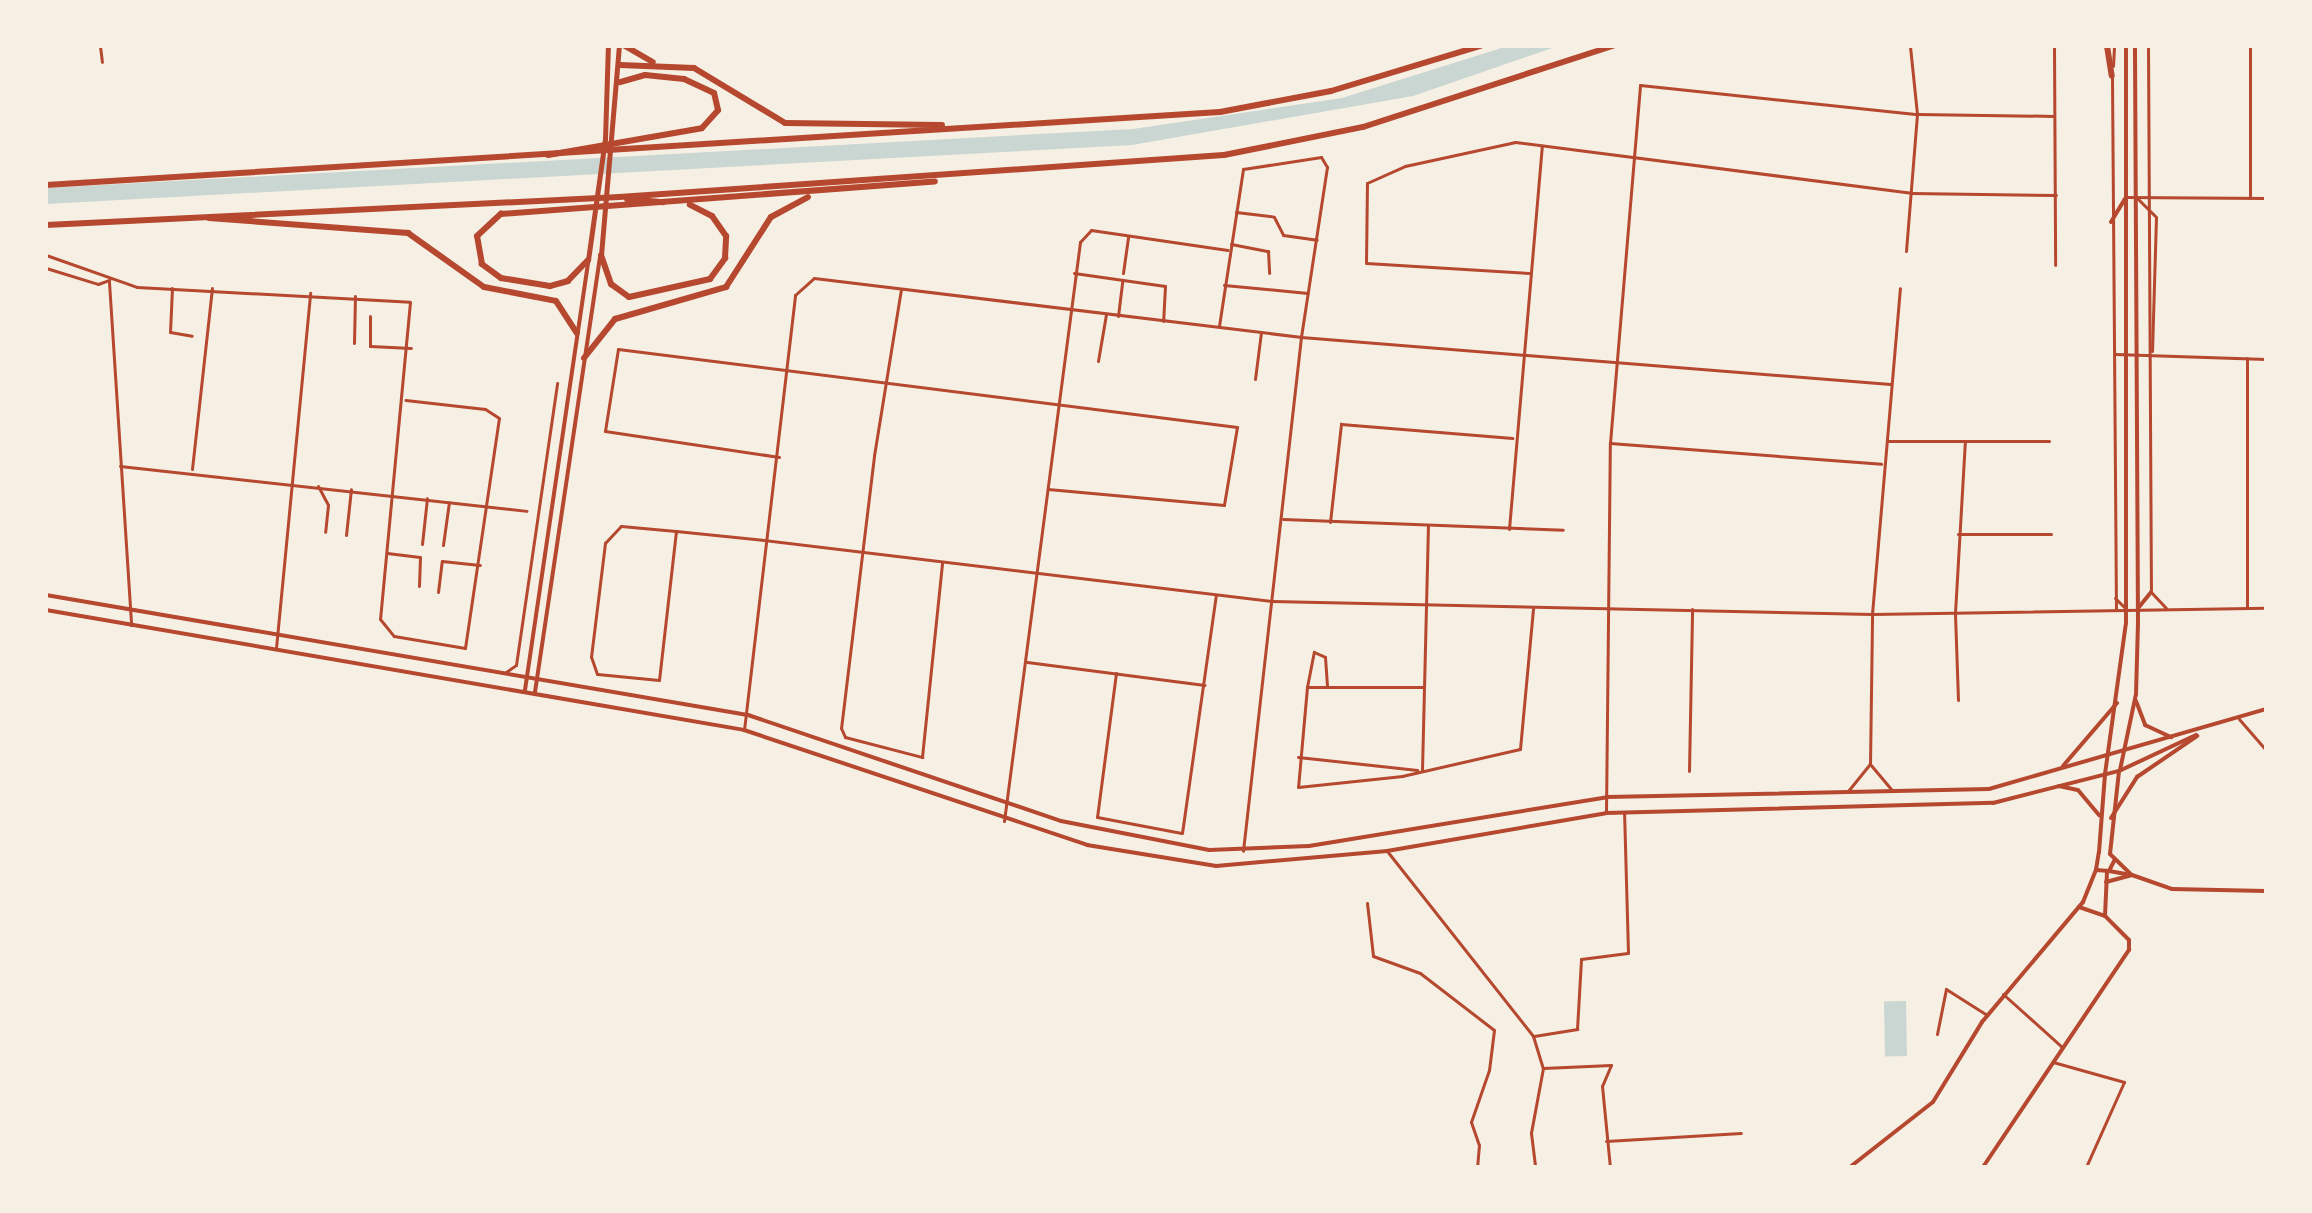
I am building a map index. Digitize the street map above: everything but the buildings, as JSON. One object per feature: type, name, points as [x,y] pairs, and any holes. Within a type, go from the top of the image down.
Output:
[{"type":"highway","points":[[622,46],[653,62],[708,74],[785,123],[954,127]]},
{"type":"highway","points":[[46,185],[535,159],[954,127],[1220,112],[1331,91],[1480,46]]},
{"type":"highway","points":[[46,225],[619,197],[1224,155],[1363,127],[1613,46]]},
{"type":"highway","points":[[2107,46],[2112,76]]},
{"type":"highway","points":[[620,65],[653,62]]},
{"type":"highway","points":[[535,159],[702,128],[719,108],[714,93],[684,79],[645,75],[620,82]]},
{"type":"highway","points":[[588,260],[568,281],[550,286],[501,278],[482,264],[477,236],[501,214],[819,193],[977,174]]},
{"type":"highway","points":[[584,358],[615,319],[726,287],[771,217],[819,193]]},
{"type":"highway","points":[[601,255],[611,284],[629,297],[710,279],[725,258],[726,236],[712,216],[687,203],[619,197]]},
{"type":"highway","points":[[198,216],[408,233],[484,287],[556,301],[577,333]]},
{"type":"main road","points":[[525,690],[607,118],[608,46]]},
{"type":"main road","points":[[535,692],[601,255],[622,46]]},
{"type":"main road","points":[[1850,1167],[1933,1102],[1987,1015],[2079,907],[2096,870],[2099,815],[2118,701],[2126,610],[2126,46]]},
{"type":"main road","points":[[2132,875],[2110,854],[2111,818],[2136,694],[2139,355],[2135,46]]},
{"type":"main road","points":[[609,69],[620,65]]},
{"type":"main road","points":[[2111,222],[2126,197]]},
{"type":"main road","points":[[2138,609],[2151,592]]},
{"type":"main road","points":[[46,595],[748,715],[1009,803],[1146,842],[1243,851],[1607,797],[1989,789],[2173,737],[2202,732]]},
{"type":"main road","points":[[46,610],[744,730],[1004,821],[1138,858],[1216,866],[1387,851],[1606,813],[1993,803],[2049,785],[2119,771],[2202,732],[2266,709]]},
{"type":"main road","points":[[2136,694],[2145,725],[2173,737]]},
{"type":"main road","points":[[2062,768],[2118,701]]},
{"type":"main road","points":[[2111,818],[2137,777],[2202,732]]},
{"type":"main road","points":[[2049,785],[2078,790],[2099,815]]},
{"type":"main road","points":[[2099,852],[2110,854]]},
{"type":"main road","points":[[2105,916],[2106,882],[2114,861]]},
{"type":"main road","points":[[2096,870],[2132,875],[2172,889],[2266,891]]},
{"type":"main road","points":[[2106,882],[2132,875]]},
{"type":"main road","points":[[1983,1167],[2129,950],[2129,940],[2105,916],[2079,907]]},
{"type":"street","points":[[100,46],[102,62]]},
{"type":"street","points":[[1906,251],[1917,114],[1910,46]]},
{"type":"street","points":[[2054,46],[2055,265]]},
{"type":"street","points":[[2114,46],[2111,222],[2116,610]]},
{"type":"street","points":[[2148,46],[2151,592],[2170,609]]},
{"type":"street","points":[[2250,46],[2250,198]]},
{"type":"street","points":[[1606,813],[1610,443],[1637,93],[1647,81],[1917,114],[2054,116]]},
{"type":"street","points":[[1529,273],[1366,263],[1366,191],[1373,177],[1493,144],[1542,145],[1911,193],[2056,195]]},
{"type":"street","points":[[1509,529],[1512,438],[1542,145]]},
{"type":"street","points":[[1219,326],[1243,169],[1313,155],[1327,167],[1301,337],[1283,519],[1243,851]]},
{"type":"street","points":[[2126,197],[2266,198]]},
{"type":"street","points":[[2136,197],[2156,217],[2158,267],[2151,355]]},
{"type":"street","points":[[1234,212],[1274,217],[1283,235],[1317,240]]},
{"type":"street","points":[[1004,821],[1009,803],[1038,573],[1055,403],[1080,242],[1091,230],[1229,250]]},
{"type":"street","points":[[1123,273],[1128,236]]},
{"type":"street","points":[[1230,243],[1266,249],[1269,273]]},
{"type":"street","points":[[46,255],[95,267],[109,280],[131,625]]},
{"type":"street","points":[[46,268],[98,284],[109,280],[172,288],[310,293],[399,300],[413,305],[382,628],[460,649],[471,637],[497,413],[406,400]]},
{"type":"street","points":[[1074,273],[1167,287],[1163,321]]},
{"type":"street","points":[[744,730],[771,541],[795,295],[805,281],[901,289],[1301,337],[1890,384]]},
{"type":"street","points":[[1118,316],[1122,281]]},
{"type":"street","points":[[1224,285],[1308,293]]},
{"type":"street","points":[[172,288],[170,332],[192,336]]},
{"type":"street","points":[[192,469],[212,288]]},
{"type":"street","points":[[1894,791],[1878,782],[1870,764],[1872,614],[1882,464],[1887,441],[1900,288]]},
{"type":"street","points":[[901,289],[863,552],[841,728],[845,737],[922,757],[942,562]]},
{"type":"street","points":[[276,648],[310,293]]},
{"type":"street","points":[[354,343],[355,296]]},
{"type":"street","points":[[1098,361],[1106,314]]},
{"type":"street","points":[[370,316],[370,346],[411,348]]},
{"type":"street","points":[[1255,379],[1261,332]]},
{"type":"street","points":[[780,457],[605,431],[618,349],[1237,427],[1224,505],[1048,489]]},
{"type":"street","points":[[2115,354],[2266,359]]},
{"type":"street","points":[[2247,358],[2247,608]]},
{"type":"street","points":[[506,672],[516,665],[557,383]]},
{"type":"street","points":[[1330,522],[1341,424],[1512,438]]},
{"type":"street","points":[[1887,441],[2049,441]]},
{"type":"street","points":[[1958,700],[1955,613],[1965,441]]},
{"type":"street","points":[[1610,443],[1882,464]]},
{"type":"street","points":[[120,466],[192,469],[527,511]]},
{"type":"street","points":[[318,486],[328,505],[325,532]]},
{"type":"street","points":[[346,535],[351,489]]},
{"type":"street","points":[[422,544],[427,498]]},
{"type":"street","points":[[443,545],[450,501]]},
{"type":"street","points":[[1283,519],[1563,530]]},
{"type":"street","points":[[1422,770],[1428,526]]},
{"type":"street","points":[[676,531],[659,680],[602,676],[591,657],[610,530],[676,531],[771,541],[1272,601],[1872,614],[2266,608]]},
{"type":"street","points":[[1958,534],[2051,534]]},
{"type":"street","points":[[387,553],[420,557],[419,586]]},
{"type":"street","points":[[438,592],[442,561],[480,565]]},
{"type":"street","points":[[1116,673],[1097,817],[1176,835],[1187,830],[1216,595]]},
{"type":"street","points":[[2115,598],[2126,610]]},
{"type":"street","points":[[1327,687],[1320,652],[1310,655],[1298,757],[1303,791],[1402,776],[1520,749],[1533,609]]},
{"type":"street","points":[[1689,771],[1692,609]]},
{"type":"street","points":[[1027,662],[1205,685]]},
{"type":"street","points":[[1307,687],[1424,687]]},
{"type":"street","points":[[2239,719],[2266,750]]},
{"type":"street","points":[[1298,757],[1422,770]]},
{"type":"street","points":[[1848,791],[1870,764]]},
{"type":"street","points":[[1400,768],[1402,776]]},
{"type":"street","points":[[2266,773],[2266,804]]},
{"type":"street","points":[[1533,1036],[1577,1029],[1581,959],[1628,953],[1624,812]]},
{"type":"street","points":[[1387,851],[1533,1036],[1543,1068],[1531,1133],[1535,1167]]},
{"type":"street","points":[[1367,903],[1373,956],[1420,973],[1494,1030],[1489,1070],[1471,1122],[1479,1145],[1477,1167]]},
{"type":"street","points":[[1937,1034],[1946,989],[1987,1015]]},
{"type":"street","points":[[2003,994],[2062,1047]]},
{"type":"street","points":[[2053,1062],[2124,1082],[2086,1167]]},
{"type":"street","points":[[1543,1068],[1611,1065],[1602,1086],[1610,1167]]},
{"type":"street","points":[[1606,1141],[1741,1133]]},
{"type":"lane","points":[[1378,46],[1397,46]]},
{"type":"shaded area","points":[[1508,46],[1558,46],[1413,96],[1132,145],[46,204],[46,188],[1133,129],[1342,98]]},
{"type":"shaded area","points":[[1884,1001],[1906,1001],[1907,1056],[1885,1056]]}]
